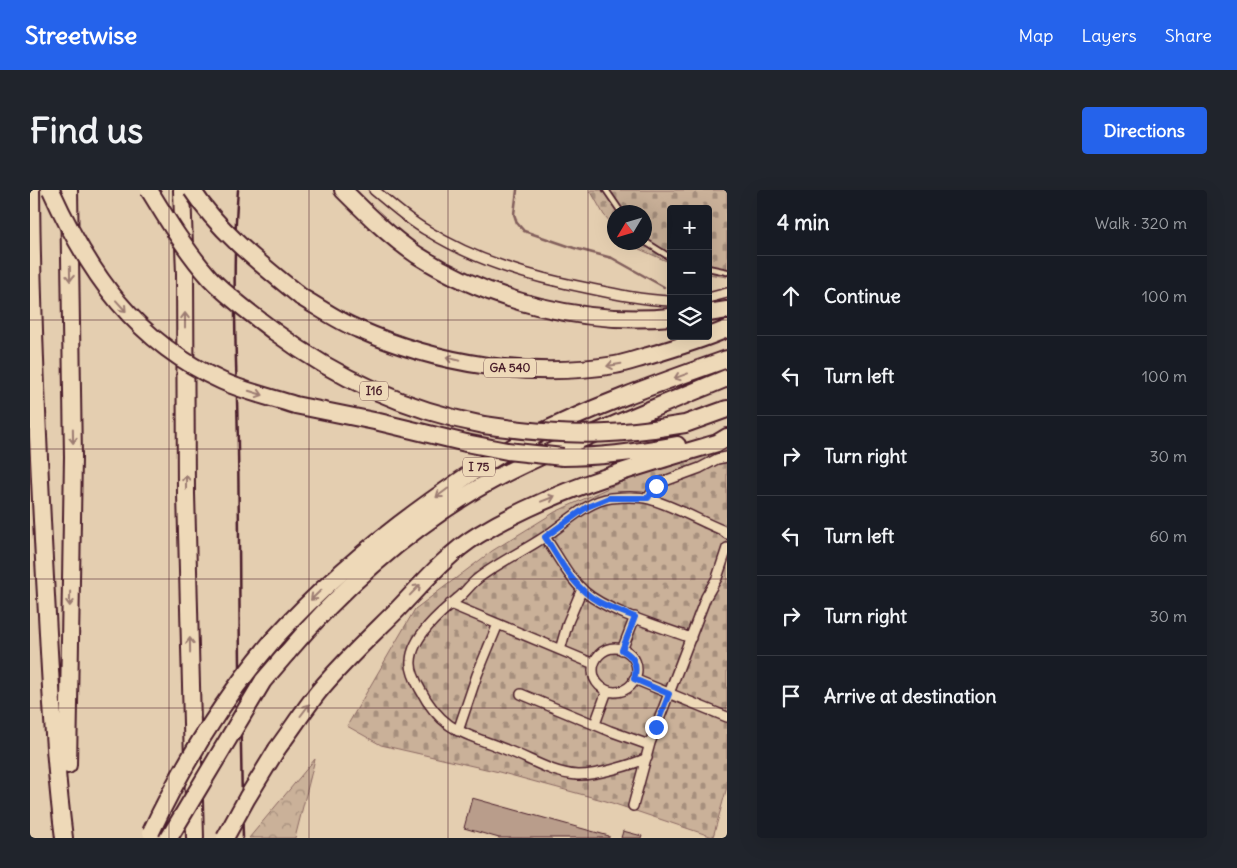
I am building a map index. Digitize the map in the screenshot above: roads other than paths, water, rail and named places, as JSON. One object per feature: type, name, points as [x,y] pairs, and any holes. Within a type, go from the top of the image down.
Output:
[{"type":"highway","points":[[31,190],[30,244],[39,476],[49,651],[66,838]]},
{"type":"highway","points":[[51,190],[67,226],[97,276],[119,305],[145,331],[173,354],[206,373],[240,388],[295,405],[379,422],[466,443],[507,451],[563,457],[625,454],[727,436]]},
{"type":"highway","points":[[66,838],[73,457],[69,190]]},
{"type":"highway","name":"I16","points":[[149,190],[189,253],[211,279],[275,332],[324,366],[372,390],[430,412],[484,425],[526,432],[564,435],[606,434],[685,424],[727,409]]},
{"type":"highway","points":[[182,190],[186,494],[195,838]]},
{"type":"highway","name":"GA 540","points":[[192,190],[240,246],[301,297],[357,329],[419,351],[481,366],[572,370],[616,365],[694,342],[727,329]]},
{"type":"highway","points":[[343,190],[373,220],[415,254],[438,268],[482,288],[535,306],[584,315],[632,320],[667,317]]},
{"type":"highway","points":[[712,312],[727,310]]},
{"type":"highway","name":"I 75","points":[[150,835],[179,775],[208,727],[241,679],[273,640],[314,597],[358,556],[404,520],[498,455],[544,431],[635,393],[727,359]]},
{"type":"highway","name":"I 75","points":[[169,838],[263,681],[328,606],[374,563],[417,529],[455,503],[502,475],[559,448],[727,378]]},
{"type":"highway","points":[[226,838],[247,798],[277,749],[320,690],[450,556],[476,536],[537,503],[608,476],[718,442],[727,436]]},
{"type":"street","points":[[374,190],[398,211],[425,230],[489,262],[565,284],[622,295],[667,300]]},
{"type":"street","points":[[712,297],[727,293]]},
{"type":"street","points":[[648,498],[656,486],[662,482],[717,459],[727,457]]},
{"type":"street","points":[[647,758],[636,763],[580,775],[555,771],[537,765],[506,749],[458,731],[434,712],[423,696],[416,683],[410,662],[413,650],[424,632],[438,615],[476,580],[545,537],[587,507],[609,498],[648,498],[722,530],[727,534]]},
{"type":"street","points":[[545,537],[569,575],[598,602],[691,638]]},
{"type":"street","points":[[633,806],[649,745],[706,597],[717,578],[727,548]]},
{"type":"street","points":[[560,650],[568,622],[582,589]]},
{"type":"street","points":[[450,604],[594,664]]},
{"type":"street","points":[[622,650],[635,617]]},
{"type":"street","points":[[458,731],[477,675],[498,624]]},
{"type":"street","points":[[615,648],[622,650],[628,653],[636,665],[634,679],[626,689],[607,691],[597,683],[594,677],[594,664],[602,652],[615,648]]},
{"type":"street","points":[[634,679],[727,717]]},
{"type":"street","points":[[595,724],[607,691]]},
{"type":"street","points":[[521,694],[649,745]]},
{"type":"lane","points":[[606,190],[616,205]]},
{"type":"lane","points":[[652,246],[667,255]]},
{"type":"lane","points":[[712,269],[727,272]]},
{"type":"waterway","points":[[517,190],[514,214],[517,223],[524,231],[574,248],[612,258],[664,287]]},
{"type":"railway","points":[[238,190],[235,287],[243,838]]}]
